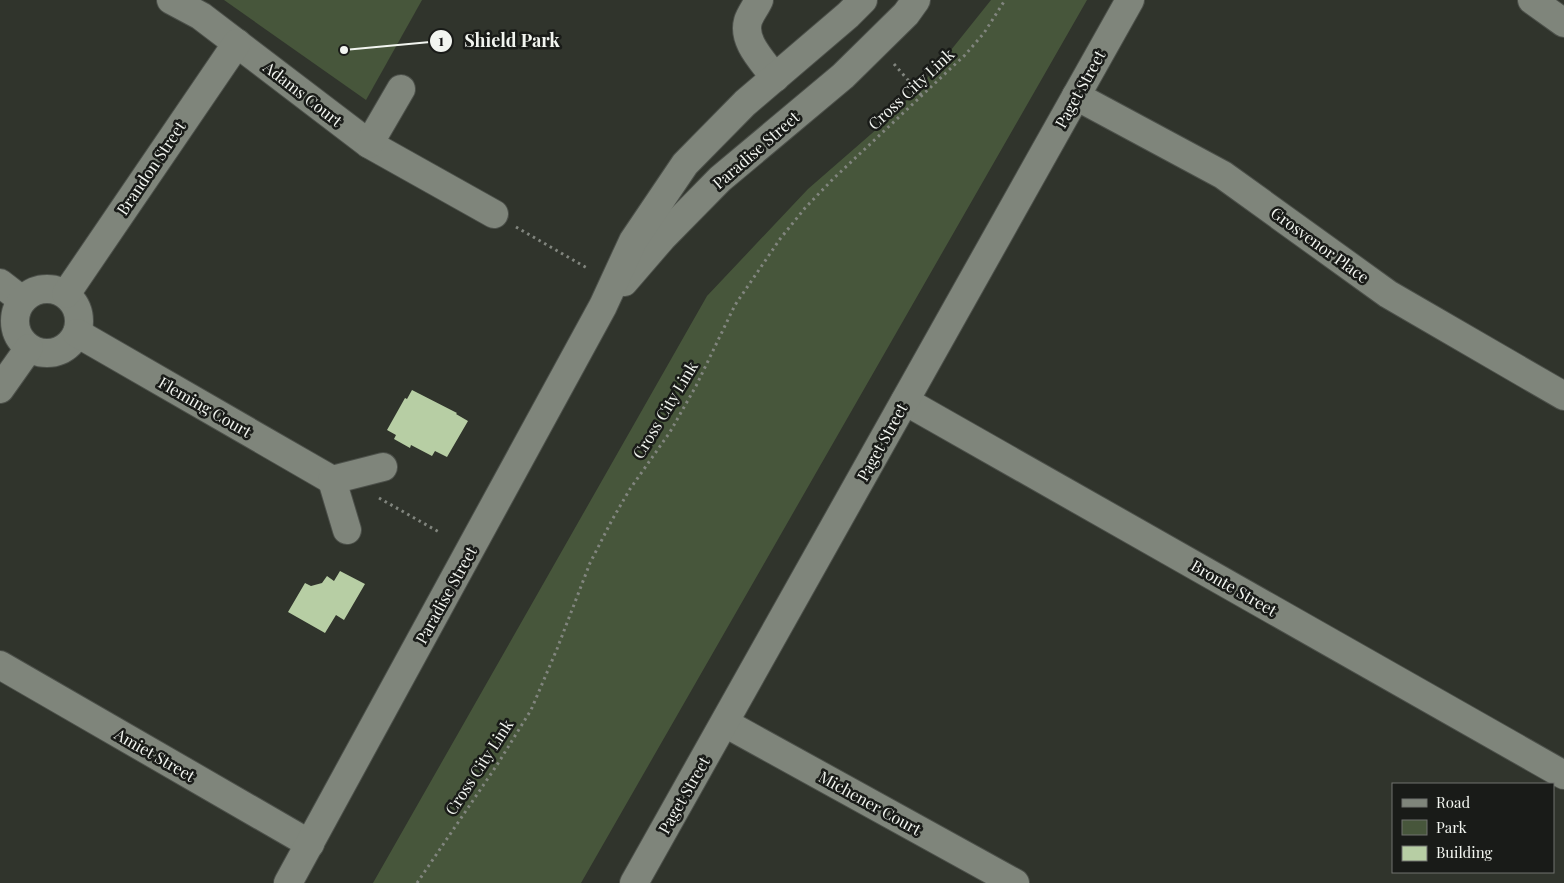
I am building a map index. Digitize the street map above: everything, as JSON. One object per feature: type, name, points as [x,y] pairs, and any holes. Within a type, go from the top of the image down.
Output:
[{"type":"street","name":"Adams Court","points":[[171,0],[201,16],[369,144],[494,214]]},
{"type":"street","points":[[760,0],[748,21],[748,35],[750,43],[775,78]]},
{"type":"street","name":"Paradise Street","points":[[288,883],[603,306],[633,241],[685,164],[745,103],[848,16],[863,0]]},
{"type":"street","name":"Paradise Street","points":[[603,306],[662,238],[720,179],[843,76],[906,14],[916,0]]},
{"type":"street","name":"Paget Street","points":[[634,883],[1130,0]]},
{"type":"street","points":[[1532,0],[1564,23]]},
{"type":"street","name":"Brandon Street","points":[[66,294],[237,43]]},
{"type":"street","points":[[369,144],[401,89]]},
{"type":"street","name":"Grosvenor Place","points":[[1076,96],[1223,175],[1388,294],[1564,396]]},
{"type":"street","points":[[0,283],[22,300]]},
{"type":"street","points":[[52,288],[66,294],[74,302],[79,312],[77,333],[74,339],[66,347],[50,353],[39,353],[28,348],[18,337],[14,327],[14,315],[18,304],[22,300],[30,292],[41,289],[52,288]]},
{"type":"street","name":"Fleming Court","points":[[77,333],[332,480]]},
{"type":"street","points":[[0,389],[28,348]]},
{"type":"street","name":"Bronte Street","points":[[905,401],[1564,776]]},
{"type":"street","points":[[347,530],[332,480],[383,467]]},
{"type":"street","name":"Amiet Street","points":[[0,666],[310,844]]},
{"type":"street","name":"Michener Court","points":[[725,722],[1015,883]]},
{"type":"path","name":"Cross City Link","points":[[417,883],[497,765],[531,710],[590,563],[630,489],[674,424],[696,386],[735,305],[780,239],[805,208],[834,178],[965,55],[984,33],[1005,0]]},
{"type":"path","points":[[888,58],[922,96]]},
{"type":"path","points":[[494,214],[587,268]]},
{"type":"path","points":[[374,495],[439,532]]},
{"type":"green space","points":[[224,0],[422,0],[366,100]]},
{"type":"green space","points":[[991,0],[1087,0],[581,883],[373,883],[707,296],[808,189],[878,128],[909,98],[939,65]]},
{"type":"building","points":[[412,390],[457,413],[468,421],[447,457],[435,451],[432,456],[411,445],[410,448],[394,439],[396,435],[387,430],[405,398],[407,399]]},
{"type":"building","points":[[340,571],[365,584],[344,620],[336,615],[325,633],[288,612],[305,583],[311,586],[322,583],[327,576],[334,581]]},
{"type":"place","name":"Shield Park","points":[[344,50]]}]
